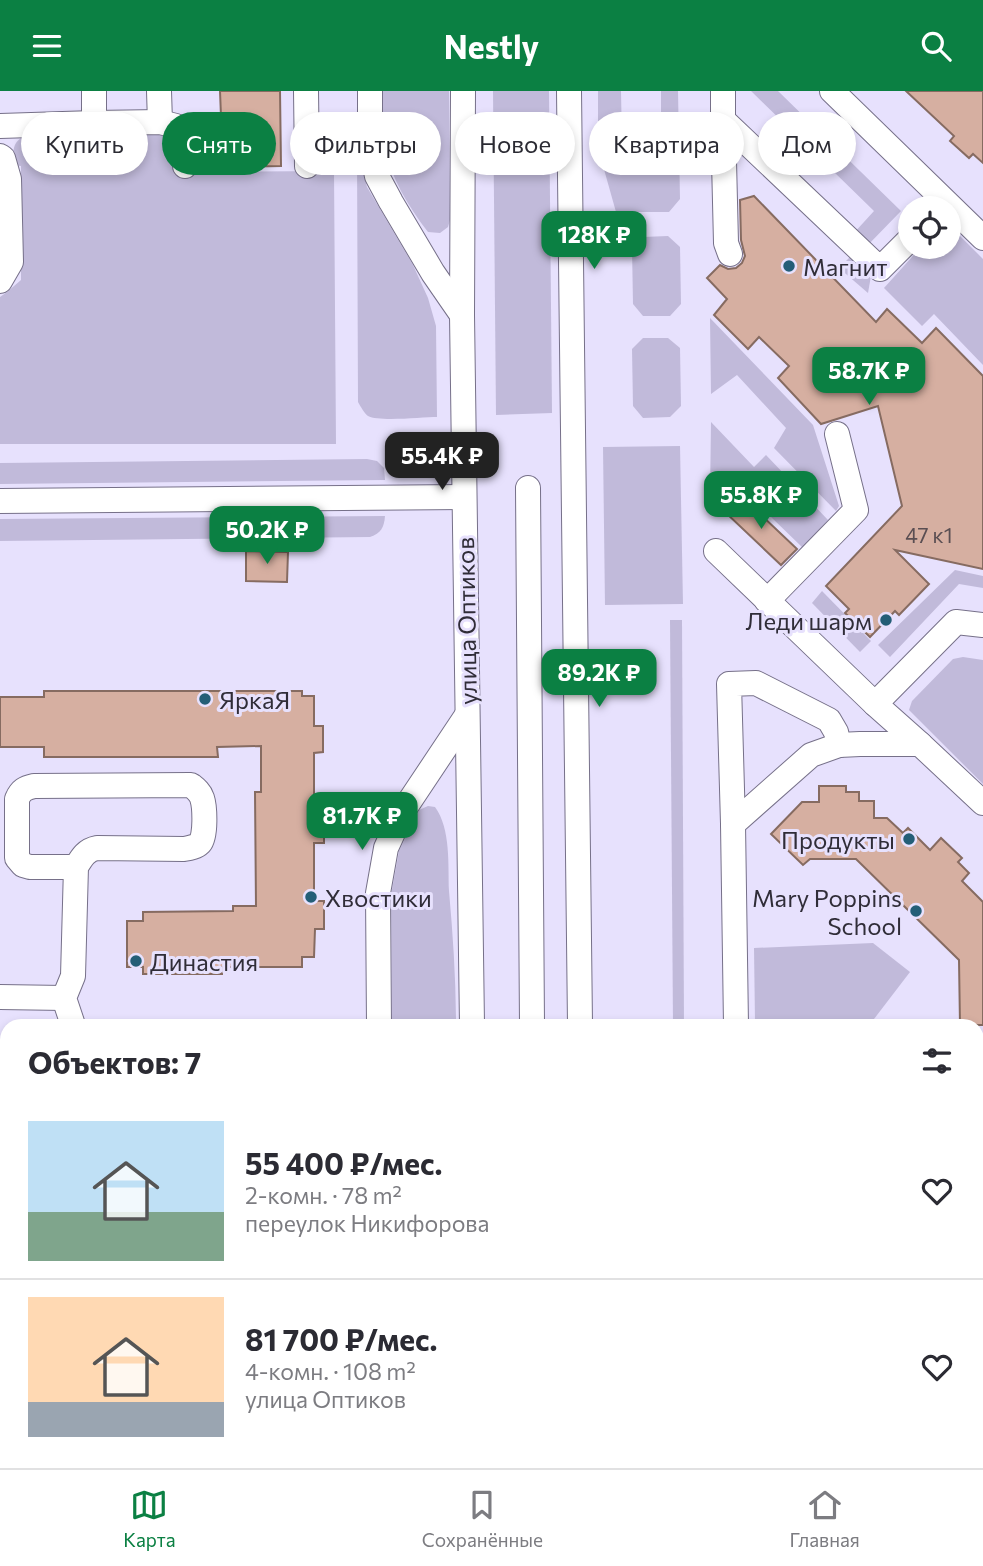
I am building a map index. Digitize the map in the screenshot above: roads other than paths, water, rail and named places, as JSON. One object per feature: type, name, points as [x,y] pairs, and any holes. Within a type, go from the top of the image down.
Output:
[{"type":"street","points":[[94,91],[94,112]]},
{"type":"street","points":[[148,122],[160,122],[159,91]]},
{"type":"street","points":[[306,91],[306,112]]},
{"type":"street","points":[[370,91],[370,143],[377,176],[426,261],[462,315]]},
{"type":"street","name":"улица Оптиков","points":[[463,91],[462,315],[472,1019]]},
{"type":"street","points":[[569,91],[580,1019]]},
{"type":"street","points":[[723,91],[723,112]]},
{"type":"street","points":[[832,91],[934,196]]},
{"type":"street","points":[[0,126],[21,125]]},
{"type":"street","points":[[744,140],[880,269],[898,251]]},
{"type":"street","points":[[0,156],[9,179],[11,263],[0,281]]},
{"type":"street","points":[[724,175],[726,243],[730,254]]},
{"type":"street","points":[[961,220],[983,238]]},
{"type":"street","points":[[767,601],[856,510],[837,434]]},
{"type":"street","points":[[528,488],[532,1019]]},
{"type":"street","points":[[0,501],[464,497]]},
{"type":"street","points":[[716,551],[875,704],[983,803]]},
{"type":"street","points":[[875,704],[956,622],[983,625]]},
{"type":"street","points":[[737,1019],[729,684],[756,683],[829,720],[839,745]]},
{"type":"street","points":[[379,1019],[378,893],[386,848],[402,811],[467,715]]},
{"type":"street","points":[[733,824],[811,755],[839,745],[920,744]]},
{"type":"street","points":[[71,1019],[64,998],[73,976],[76,867],[82,856],[97,848],[184,849],[195,846],[202,841],[204,833],[204,805],[201,795],[191,785],[25,788],[17,799],[17,858],[23,865],[30,867],[76,867]]},
{"type":"street","points":[[0,997],[64,998]]},
{"type":"place","name":"Магнит","points":[[789,266]]},
{"type":"place","name":"Леди шарм","points":[[886,620]]},
{"type":"place","name":"ЯркаЯ","points":[[205,699]]},
{"type":"place","name":"Продукты","points":[[909,839]]},
{"type":"place","name":"Хвостики","points":[[311,897]]},
{"type":"place","name":"Mary Poppins School","points":[[916,911]]},
{"type":"place","name":"Династия","points":[[136,961]]}]
